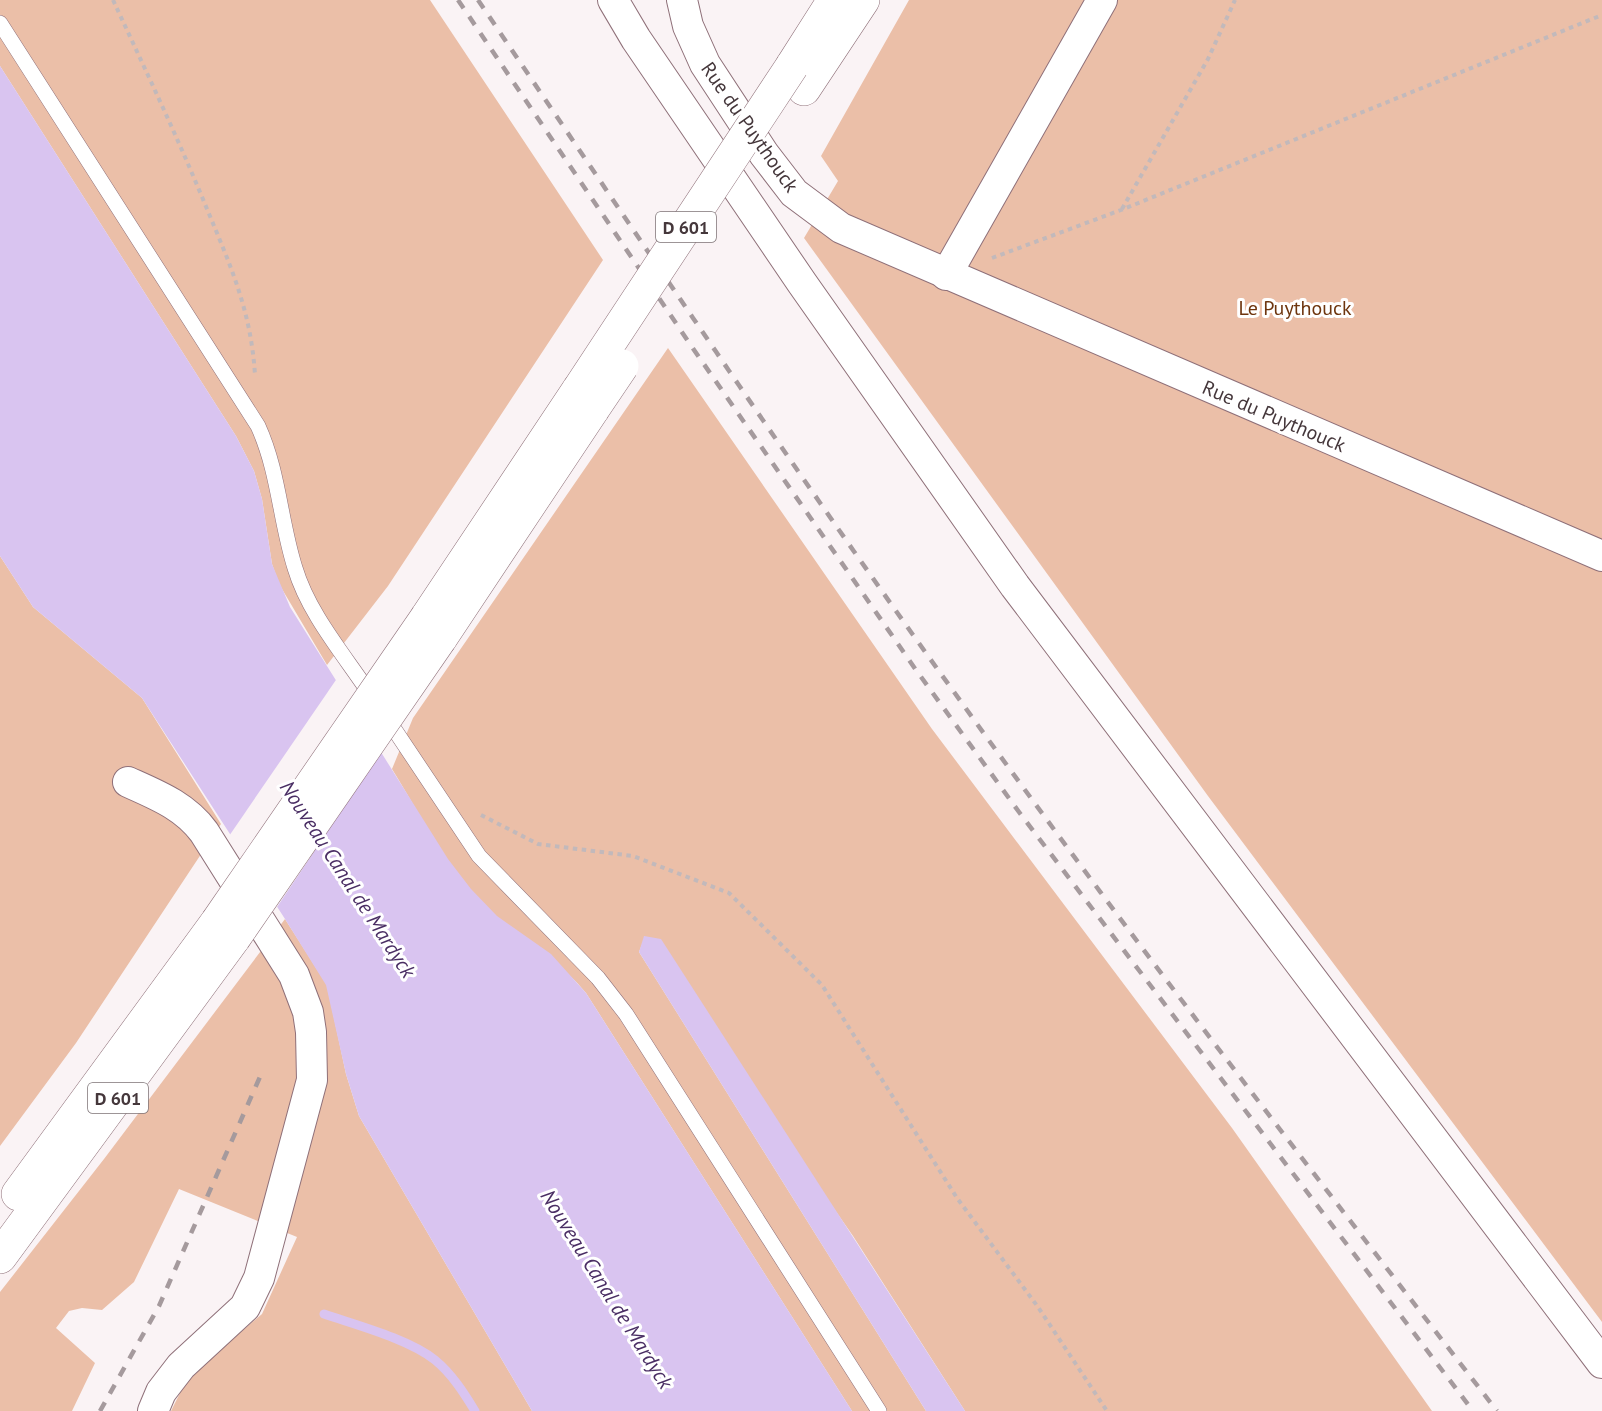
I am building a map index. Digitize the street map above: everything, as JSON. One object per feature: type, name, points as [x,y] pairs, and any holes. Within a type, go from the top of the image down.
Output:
[{"type":"main road","name":"D 601","points":[[798,77],[834,0]]},
{"type":"main road","name":"D 601","points":[[0,1257],[434,628],[798,77],[863,0]]},
{"type":"main road","name":"D 601","points":[[0,1218],[226,930]]},
{"type":"street","points":[[613,0],[636,39],[802,283],[1015,586],[1602,1363]]},
{"type":"street","name":"Rue du Puythouck","points":[[682,0],[688,26],[705,64],[765,154],[794,193],[841,228],[1602,556]]},
{"type":"street","points":[[946,275],[1102,0]]},
{"type":"street","points":[[128,782],[172,803],[187,813],[204,832],[294,975],[308,1012],[313,1058],[312,1080],[302,1123],[259,1278],[236,1317],[181,1366],[161,1392],[153,1411]]},
{"type":"lane","points":[[0,23],[258,426],[277,478],[289,548],[302,588],[479,856],[598,978],[626,1014],[879,1411]]},
{"type":"path","points":[[113,0],[195,179],[240,287],[253,338],[258,426]]},
{"type":"path","points":[[1121,210],[1208,59],[1235,0]]},
{"type":"path","points":[[946,275],[1121,210],[1602,15]]},
{"type":"path","points":[[435,792],[538,844],[633,856],[729,893],[822,985],[957,1198],[1038,1307],[1107,1411]]},
{"type":"green space","points":[[0,0],[430,0],[603,260],[388,586],[327,665],[279,584],[272,564],[262,499],[254,471],[236,436],[0,66]]},
{"type":"green space","name":"Le Puythouck","points":[[909,0],[1602,0],[1602,1322],[1208,796],[804,238],[838,181],[821,156]]},
{"type":"green space","points":[[668,348],[932,729],[1232,1128],[1432,1411],[965,1411],[853,1236],[645,937],[639,952],[926,1411],[852,1411],[586,993],[562,968],[485,906],[458,875],[434,840],[392,769],[413,718]]},
{"type":"green space","points":[[0,556],[33,607],[142,698],[221,824],[76,1043],[0,1146]]},
{"type":"green space","points":[[285,919],[327,985],[346,1074],[359,1116],[532,1411],[171,1411],[188,1377],[262,1314],[297,1237],[179,1189],[134,1282],[102,1310],[82,1308],[69,1311],[56,1328],[95,1363],[72,1411],[0,1411],[0,1292],[104,1159]]},
{"type":"water","name":"Nouveau Canal de Mardyck","points":[[0,66],[236,436],[254,471],[262,499],[272,564],[290,607],[448,859],[471,889],[497,916],[551,954],[586,993],[852,1411],[532,1411],[359,1116],[346,1074],[326,985],[285,919],[142,698],[33,607],[0,556]]},
{"type":"water","points":[[644,936],[661,939],[965,1411],[926,1411],[639,952]]},
{"type":"pier","points":[[338,677],[383,749],[275,910],[227,839]]},
{"type":"waterway","points":[[324,1314],[382,1333],[424,1352],[447,1371],[475,1411]]},
{"type":"railway","points":[[458,0],[692,347],[916,670],[1019,812],[1473,1411]]},
{"type":"railway","points":[[478,0],[654,261],[954,692],[1154,964],[1497,1411]]},
{"type":"railway","points":[[100,1411],[159,1306],[263,1070]]}]
